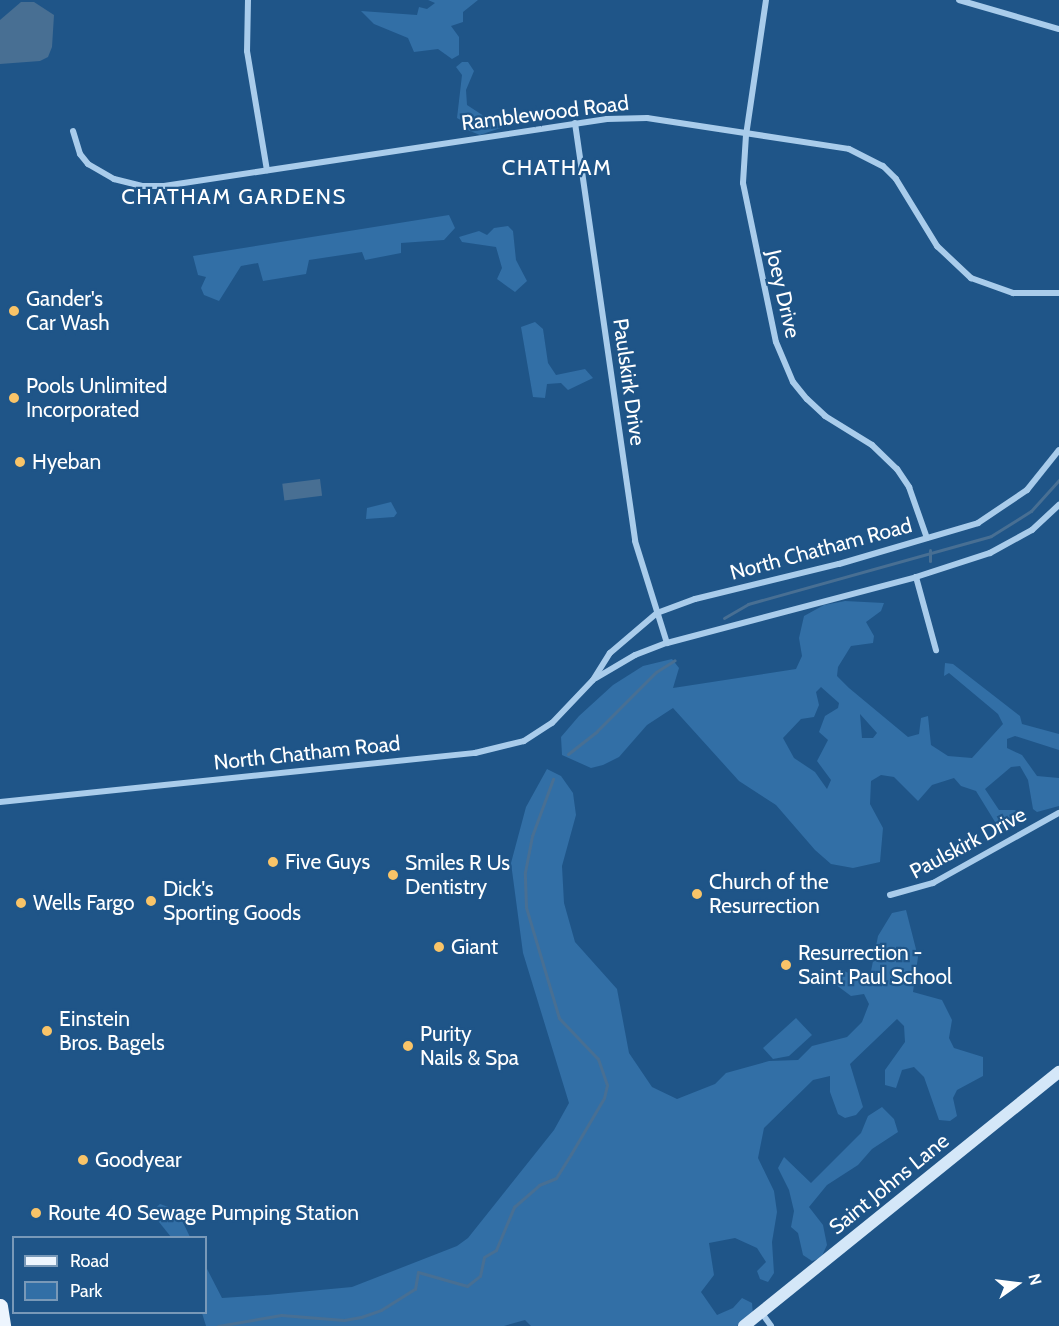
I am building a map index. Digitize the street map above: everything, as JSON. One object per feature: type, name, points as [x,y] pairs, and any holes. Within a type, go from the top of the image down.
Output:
[{"type":"main road","points":[[0,1306],[3,1326]]},
{"type":"street","points":[[248,0],[247,51],[267,170]]},
{"type":"street","name":"Joey Drive","points":[[766,0],[746,135],[743,183],[782,362],[813,405],[872,445],[897,469],[914,497],[927,538]]},
{"type":"street","points":[[959,0],[1059,29]]},
{"type":"street","name":"Ramblewood Road","points":[[73,131],[80,154],[88,164],[128,184],[164,186],[575,123],[647,118],[849,149],[866,157],[896,179],[937,246],[971,278],[1013,293],[1059,293]]},
{"type":"street","name":"Paulskirk Drive","points":[[575,123],[635,541],[667,643]]},
{"type":"street","name":"North Chatham Road","points":[[0,802],[498,749],[539,733],[593,680],[610,653],[657,613],[695,599],[978,523],[1013,503],[1046,471],[1059,450]]},
{"type":"street","name":"North Chatham Road","points":[[593,680],[635,655],[667,643],[915,577],[1012,543],[1059,505]]},
{"type":"street","points":[[915,577],[936,650]]},
{"type":"street","name":"Paulskirk Drive","points":[[890,896],[933,884],[1059,813]]},
{"type":"street","name":"Saint Johns Lane","points":[[744,1326],[1059,1071]]},
{"type":"street","points":[[761,1312],[771,1326]]},
{"type":"green space","points":[[428,0],[478,0],[463,12],[463,22],[451,26],[459,37],[459,55],[452,59],[438,49],[414,52],[408,38],[374,24],[361,11],[417,15],[419,7],[427,9],[435,3]]},
{"type":"green space","points":[[462,62],[468,62],[474,71],[466,90],[467,105],[490,120],[504,110],[510,114],[512,124],[480,135],[465,129],[466,123],[457,118],[462,75],[456,67]]},
{"type":"green space","points":[[449,215],[455,228],[444,240],[401,243],[401,253],[365,260],[362,252],[309,260],[306,274],[263,281],[258,263],[241,266],[219,301],[204,295],[201,288],[206,277],[198,275],[193,256]]},
{"type":"green space","points":[[508,226],[513,231],[516,260],[527,281],[515,292],[497,279],[502,268],[496,247],[462,242],[459,237],[479,231],[487,235],[494,228]]},
{"type":"green space","points":[[535,322],[543,329],[548,363],[556,375],[585,369],[593,378],[568,390],[561,383],[547,384],[545,398],[533,397],[521,327]]},
{"type":"green space","points":[[391,502],[397,513],[394,517],[366,519],[367,508]]},
{"type":"green space","points":[[845,601],[884,603],[881,611],[866,622],[874,636],[873,643],[851,646],[838,667],[837,676],[908,737],[919,734],[921,718],[928,716],[931,745],[948,756],[972,758],[1003,724],[998,714],[949,673],[944,676],[945,663],[953,664],[1020,716],[1022,724],[1059,734],[1059,750],[1015,736],[1007,739],[1007,748],[1022,755],[1037,776],[1059,778],[1059,806],[1037,812],[1033,809],[1028,780],[1020,766],[1011,767],[985,789],[999,810],[1015,810],[1020,815],[1016,825],[1000,830],[976,791],[961,786],[954,778],[932,785],[918,801],[894,777],[881,775],[871,781],[870,804],[883,828],[880,862],[853,868],[831,864],[815,850],[776,805],[739,781],[673,708],[647,725],[619,757],[603,765],[591,768],[562,755],[561,737],[579,716],[613,685],[643,666],[672,659],[679,668],[673,688],[796,669],[802,656],[799,638],[804,616],[824,605]],"holes":[[[821,687],[839,703],[838,708],[825,716],[819,732],[828,740],[817,761],[831,780],[827,789],[815,772],[794,758],[783,738],[801,719],[814,717],[819,705],[816,692]],[[860,714],[877,733],[873,738],[862,738]]]},
{"type":"green space","points":[[547,769],[561,776],[573,793],[576,815],[562,866],[564,903],[575,942],[617,989],[629,1053],[652,1087],[677,1099],[715,1084],[726,1073],[769,1061],[798,1060],[812,1046],[847,1037],[862,1022],[869,1004],[864,994],[851,996],[827,978],[842,970],[862,979],[871,971],[878,936],[892,913],[906,910],[918,957],[913,992],[942,1000],[952,1020],[949,1038],[954,1048],[983,1057],[983,1076],[957,1090],[953,1098],[957,1116],[950,1121],[939,1120],[924,1077],[914,1067],[902,1070],[896,1088],[885,1085],[885,1070],[905,1042],[904,1026],[897,1019],[850,1064],[863,1107],[856,1115],[845,1118],[838,1114],[830,1092],[830,1076],[813,1080],[764,1128],[758,1158],[774,1191],[777,1212],[772,1242],[774,1273],[768,1282],[760,1279],[757,1271],[766,1262],[757,1248],[735,1238],[709,1243],[714,1275],[701,1292],[717,1315],[733,1308],[742,1298],[752,1303],[753,1315],[737,1326],[531,1326],[525,1320],[504,1326],[206,1326],[202,1314],[207,1314],[207,1269],[222,1298],[267,1295],[352,1287],[457,1246],[468,1238],[554,1130],[569,1103],[523,953],[511,863],[526,807]]},
{"type":"green space","points":[[796,1018],[812,1035],[789,1056],[773,1059],[763,1048]]},
{"type":"green space","points":[[882,1107],[894,1119],[898,1132],[872,1149],[858,1165],[827,1185],[809,1207],[823,1225],[827,1245],[821,1258],[812,1261],[803,1255],[798,1233],[791,1227],[794,1211],[789,1190],[778,1168],[784,1157],[811,1183],[861,1133],[868,1116]]},
{"type":"green space","points":[[160,1204],[177,1210],[190,1236],[170,1236],[151,1212]]},
{"type":"shaded area","points":[[21,2],[34,2],[54,15],[52,47],[48,57],[40,61],[0,64],[0,20]]},
{"type":"shaded area","points":[[320,479],[322,496],[284,501],[282,484]]},
{"type":"waterway","points":[[724,618],[748,604],[991,536],[1031,511],[1059,480]]},
{"type":"waterway","points":[[930,550],[930,561]]},
{"type":"waterway","points":[[568,754],[597,731],[656,672],[675,660]]},
{"type":"waterway","points":[[218,1326],[281,1315],[344,1320],[361,1317],[381,1310],[415,1289],[418,1272],[467,1286],[480,1276],[484,1257],[496,1250],[514,1207],[539,1185],[556,1178],[571,1154],[604,1098],[607,1085],[598,1059],[559,1018],[526,907],[525,872],[532,836],[553,779]]},
{"type":"place","name":"Gander's Car Wash","points":[[14,311]]},
{"type":"place","name":"Pools Unlimited Incorporated","points":[[14,398]]},
{"type":"place","name":"Hyeban","points":[[20,462]]},
{"type":"place","name":"Five Guys","points":[[273,862]]},
{"type":"place","name":"Smiles R Us Dentistry","points":[[393,875]]},
{"type":"place","name":"Church of the Resurrection","points":[[697,894]]},
{"type":"place","name":"Dick's Sporting Goods","points":[[151,901]]},
{"type":"place","name":"Wells Fargo","points":[[21,903]]},
{"type":"place","name":"Giant","points":[[439,947]]},
{"type":"place","name":"Resurrection - Saint Paul School","points":[[786,965]]},
{"type":"place","name":"Einstein Bros. Bagels","points":[[47,1031]]},
{"type":"place","name":"Purity Nails & Spa","points":[[408,1046]]},
{"type":"place","name":"Goodyear","points":[[83,1160]]},
{"type":"place","name":"Route 40 Sewage Pumping Station","points":[[36,1213]]},
{"type":"district","name":"CHATHAM","points":[[557,168]]},
{"type":"district","name":"CHATHAM GARDENS","points":[[234,197]]}]
